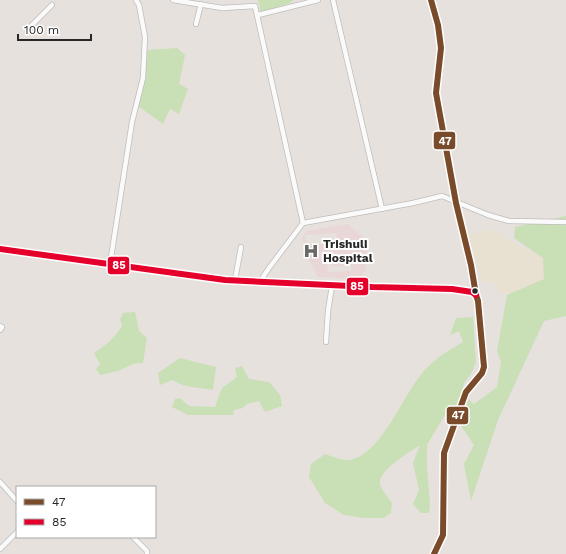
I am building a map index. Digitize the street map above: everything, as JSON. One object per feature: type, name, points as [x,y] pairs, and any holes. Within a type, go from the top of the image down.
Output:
[{"type":"street","points":[[110,264],[132,122],[143,78],[145,37],[139,5],[136,0]]},
{"type":"street","points":[[173,0],[222,8],[256,6],[303,223]]},
{"type":"street","points":[[258,15],[318,0]]},
{"type":"street","points":[[333,0],[382,209]]},
{"type":"street","points":[[430,0],[438,25],[441,48],[436,93],[456,202],[472,265],[481,321],[480,330],[484,367],[482,373],[466,392],[444,453],[443,535],[434,554]]},
{"type":"street","points":[[196,24],[201,4]]},
{"type":"street","points":[[28,29],[52,5]]},
{"type":"street","points":[[262,282],[269,268],[303,223],[382,209],[442,196],[488,215],[509,221],[566,222]]},
{"type":"street","points":[[235,280],[241,247]]},
{"type":"street","points":[[0,249],[226,280],[332,286],[452,289],[472,292],[476,295]]},
{"type":"street","points":[[326,342],[328,311],[332,286]]},
{"type":"street","points":[[0,326],[2,327],[0,330]]},
{"type":"street","points":[[0,482],[16,500]]},
{"type":"street","points":[[0,549],[16,533]]},
{"type":"street","points":[[134,538],[147,551],[147,554]]},
{"type":"shaded area","name":"Trishuli Hospital","points":[[348,224],[368,242],[365,270],[360,279],[318,277],[309,260],[302,238],[307,231]],"holes":[[[336,233],[337,243],[306,244],[305,235]],[[346,260],[351,260],[351,271],[328,272],[327,262],[332,261],[332,267],[347,266]]]},
{"type":"shaded area","points":[[493,229],[503,237],[543,258],[544,279],[507,295],[505,293],[500,294],[492,282],[482,282],[469,235]]},
{"type":"green space","points":[[258,0],[294,0],[288,4],[279,6],[279,9],[261,13]]},
{"type":"green space","points":[[177,48],[185,55],[179,84],[188,89],[179,114],[170,109],[163,124],[138,106],[142,94],[147,50]]},
{"type":"green space","points":[[566,216],[566,316],[544,321],[498,420],[471,501],[464,464],[474,445],[449,408],[427,445],[430,504],[429,513],[421,513],[413,504],[419,490],[413,463],[420,445],[389,467],[381,479],[381,487],[392,503],[391,513],[384,518],[364,518],[344,515],[325,503],[309,477],[311,464],[325,454],[340,459],[349,460],[360,456],[371,448],[389,425],[424,371],[440,357],[463,342],[459,331],[450,335],[456,318],[473,317],[476,362],[471,374],[464,383],[462,393],[474,404],[497,387],[501,362],[497,351],[507,295],[544,279],[543,258],[514,238],[515,227]]},
{"type":"green space","points":[[135,312],[139,331],[147,338],[143,363],[133,364],[118,371],[100,375],[96,369],[100,364],[94,353],[110,341],[122,326],[120,319],[123,313]]},
{"type":"green space","points":[[180,358],[216,367],[213,390],[186,386],[172,380],[160,385],[158,373]]},
{"type":"green space","points":[[242,366],[249,379],[269,382],[280,395],[282,406],[265,412],[259,401],[247,404],[243,408],[234,410],[233,415],[188,415],[172,407],[175,399],[180,398],[189,406],[215,407],[222,388],[237,377],[235,368]]},
{"type":"transit line","name":"47","points":[[431,0],[438,25],[441,48],[436,93],[456,203],[478,301],[484,367],[482,373],[466,392],[444,453],[443,535],[434,554]]},
{"type":"transit line","name":"85","points":[[0,249],[225,280],[452,289],[472,292],[476,295]]},
{"type":"place","name":"Trishuli Hospital","points":[[311,251]]}]
